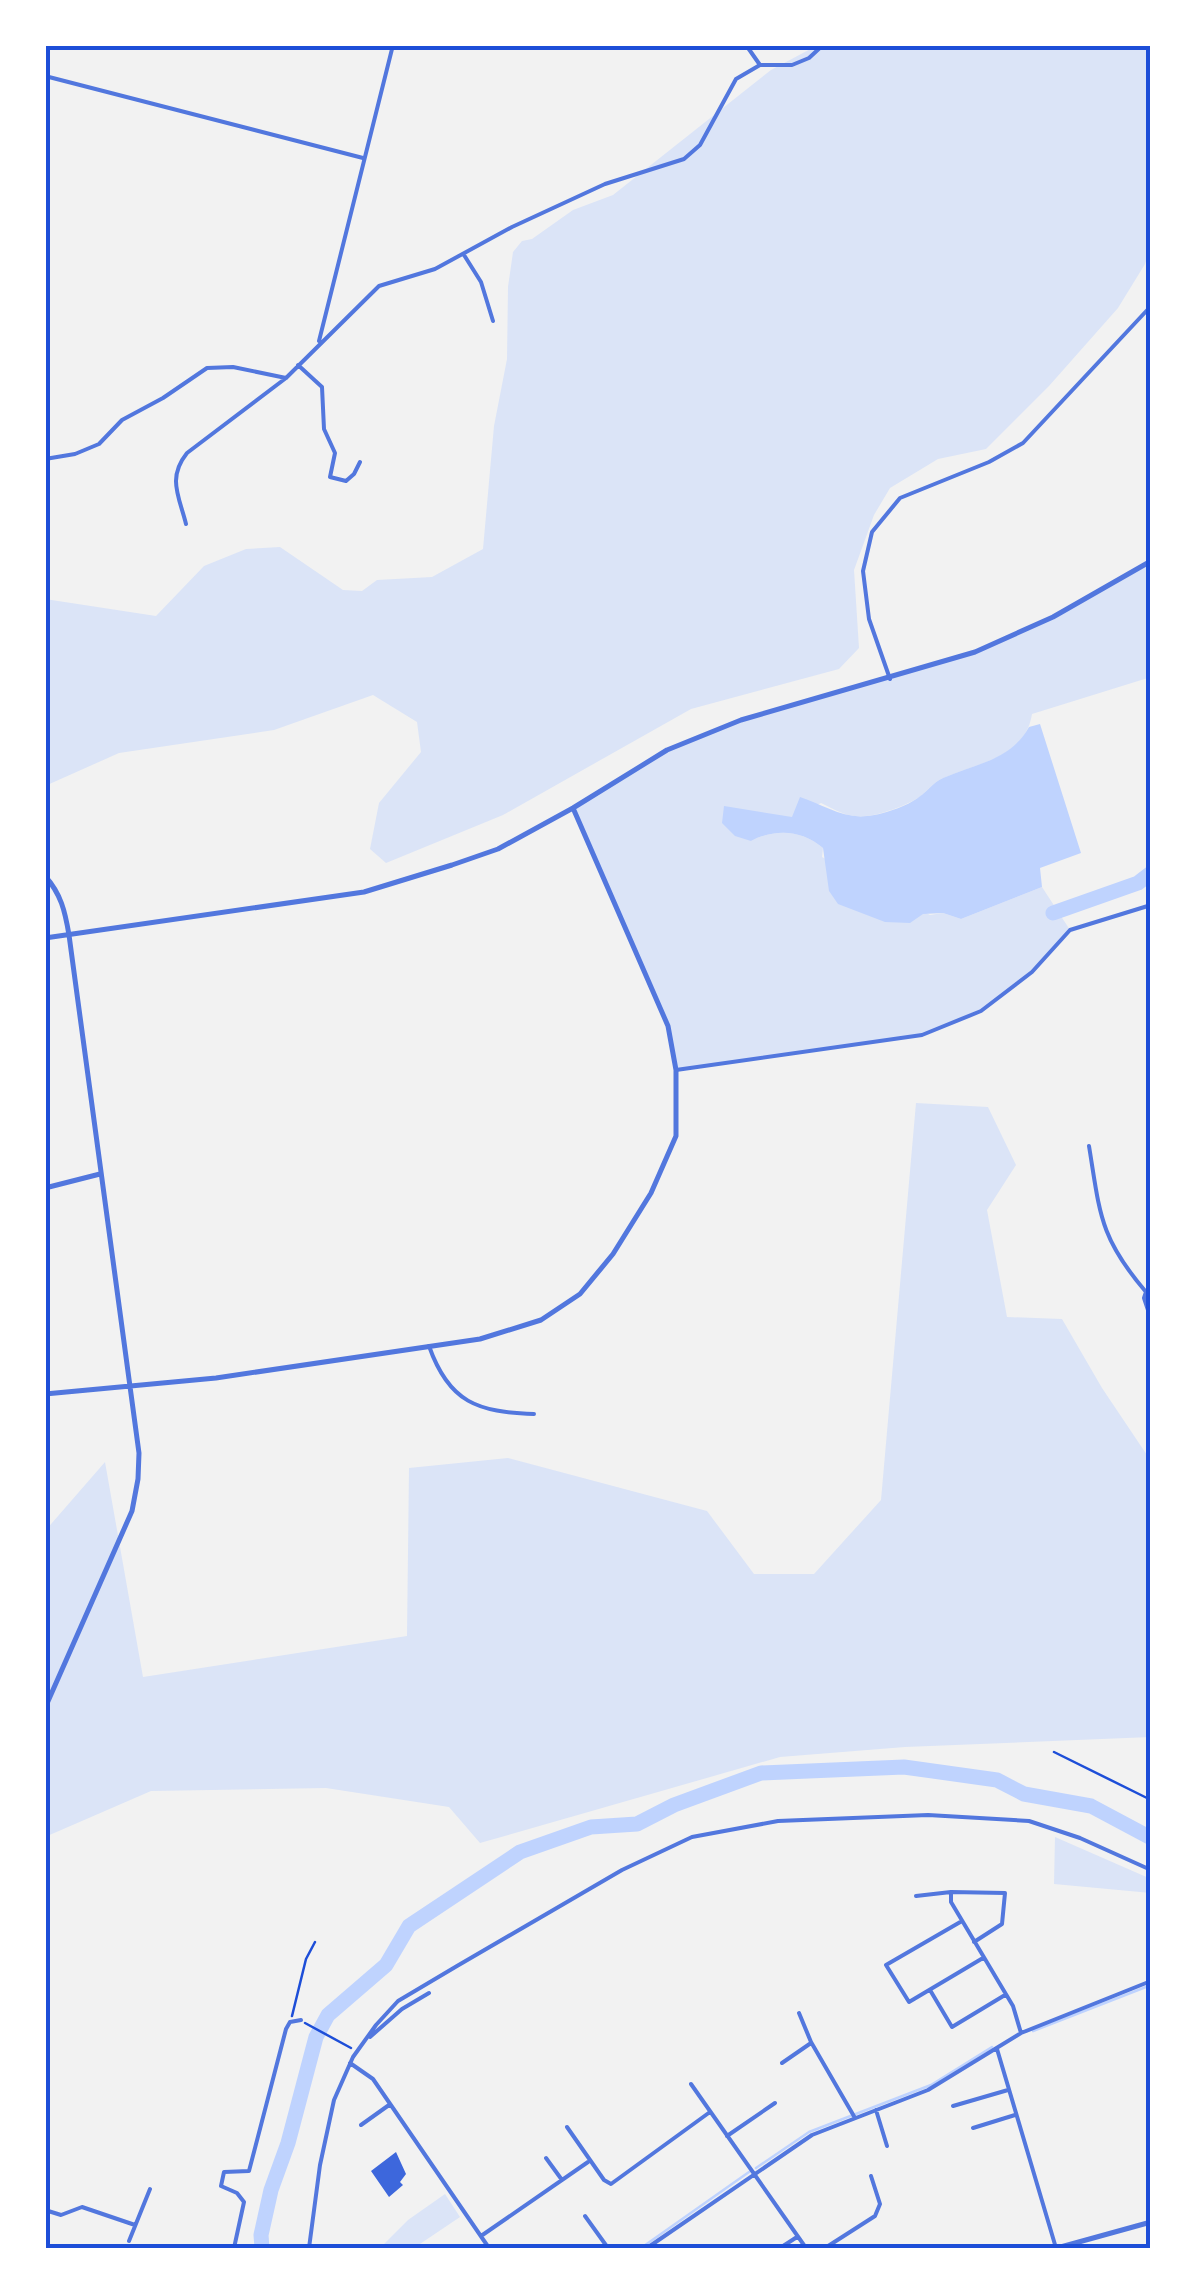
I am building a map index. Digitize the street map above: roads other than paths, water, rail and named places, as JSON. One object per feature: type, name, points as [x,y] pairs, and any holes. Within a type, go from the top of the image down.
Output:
[{"type":"street","points":[[318,345],[393,45]]},
{"type":"street","points":[[746,45],[760,66]]},
{"type":"street","points":[[186,524],[175,478],[176,466],[187,453],[286,378],[379,286],[422,274],[464,255],[572,198],[691,154],[700,145],[732,85],[760,66],[792,66],[823,45]]},
{"type":"street","points":[[45,76],[363,158]]},
{"type":"street","points":[[464,255],[481,282],[493,321]]},
{"type":"street","points":[[890,679],[869,619],[863,570],[872,532],[900,498],[989,462],[1024,443],[1151,306]]},
{"type":"street","points":[[298,365],[322,387],[324,428],[335,453],[330,477],[346,480],[360,462]]},
{"type":"street","points":[[45,459],[75,454],[99,444],[122,420],[206,368],[226,366],[286,378]]},
{"type":"street","points":[[45,938],[364,892],[498,849],[667,750],[741,720],[975,652],[1054,617],[1151,560]]},
{"type":"street","points":[[45,1394],[216,1378],[480,1339],[541,1320],[580,1294],[613,1254],[651,1193],[676,1136],[676,1070],[668,1026],[573,808]]},
{"type":"street","points":[[45,876],[57,889],[69,934],[138,1453],[132,1511],[45,1708]]},
{"type":"street","points":[[676,1070],[922,1034],[980,1011],[1032,972],[1070,930],[1151,905]]},
{"type":"street","points":[[1089,1146],[1104,1230],[1114,1251],[1148,1291],[1144,1298],[1151,1319]]},
{"type":"street","points":[[45,1188],[100,1174]]},
{"type":"street","points":[[429,1346],[444,1379],[472,1404],[496,1413],[534,1414]]},
{"type":"street","points":[[309,2248],[334,2100],[366,2039],[398,2001],[622,1870],[692,1837],[778,1821],[928,1815],[1030,1821],[1080,1838],[1151,1870]]},
{"type":"street","points":[[951,1892],[951,1902],[1013,2006],[1022,2033]]},
{"type":"street","points":[[916,1896],[1004,1893],[1002,1924],[974,1942]]},
{"type":"street","points":[[962,1921],[886,1965],[909,2002],[984,1958]]},
{"type":"street","points":[[647,2248],[812,2135],[938,2085],[1022,2033],[1151,1981]]},
{"type":"street","points":[[930,1990],[952,2027],[1005,1995]]},
{"type":"street","points":[[366,2039],[429,1992]]},
{"type":"street","points":[[799,2013],[853,2116]]},
{"type":"street","points":[[234,2248],[244,2202],[237,2193],[222,2186],[224,2172],[249,2171],[290,2022],[301,2020]]},
{"type":"street","points":[[782,2063],[812,2042]]},
{"type":"street","points":[[997,2048],[1056,2248],[1151,2222]]},
{"type":"street","points":[[350,2064],[372,2079],[490,2248]]},
{"type":"street","points":[[690,2084],[806,2248]]},
{"type":"street","points":[[953,2106],[1008,2090]]},
{"type":"street","points":[[728,2136],[775,2103]]},
{"type":"street","points":[[360,2126],[390,2104]]},
{"type":"street","points":[[876,2110],[887,2146]]},
{"type":"street","points":[[566,2126],[610,2184],[710,2112]]},
{"type":"street","points":[[974,2128],[1015,2115]]},
{"type":"street","points":[[546,2158],[562,2180]]},
{"type":"street","points":[[481,2236],[588,2162]]},
{"type":"street","points":[[825,2248],[876,2216],[880,2204],[871,2176]]},
{"type":"street","points":[[128,2241],[150,2190]]},
{"type":"street","points":[[45,2210],[61,2215],[82,2207],[135,2226]]},
{"type":"street","points":[[586,2216],[608,2248]]},
{"type":"street","points":[[780,2248],[798,2236]]},
{"type":"water","points":[[1040,724],[1081,853],[1040,868],[1042,887],[961,919],[943,913],[923,914],[910,923],[885,922],[838,904],[829,891],[823,848],[815,842],[789,833],[751,841],[735,836],[722,823],[724,806],[792,817],[800,797],[850,815],[887,812],[914,800],[943,778],[1002,754],[1029,727]]},
{"type":"waterway","points":[[1053,913],[1138,883],[1151,873]]},
{"type":"waterway","points":[[262,2248],[271,2190],[288,2143],[316,2037],[328,2015],[386,1965],[409,1926],[520,1852],[591,1827],[637,1824],[674,1805],[761,1773],[904,1767],[997,1780],[1024,1794],[1091,1806],[1151,1838]]},
{"type":"waterway","points":[[1033,2031],[1151,1985]]},
{"type":"waterway","points":[[756,2168],[809,2132],[931,2085],[992,2047]]},
{"type":"waterway","points":[[641,2248],[749,2172]]}]
